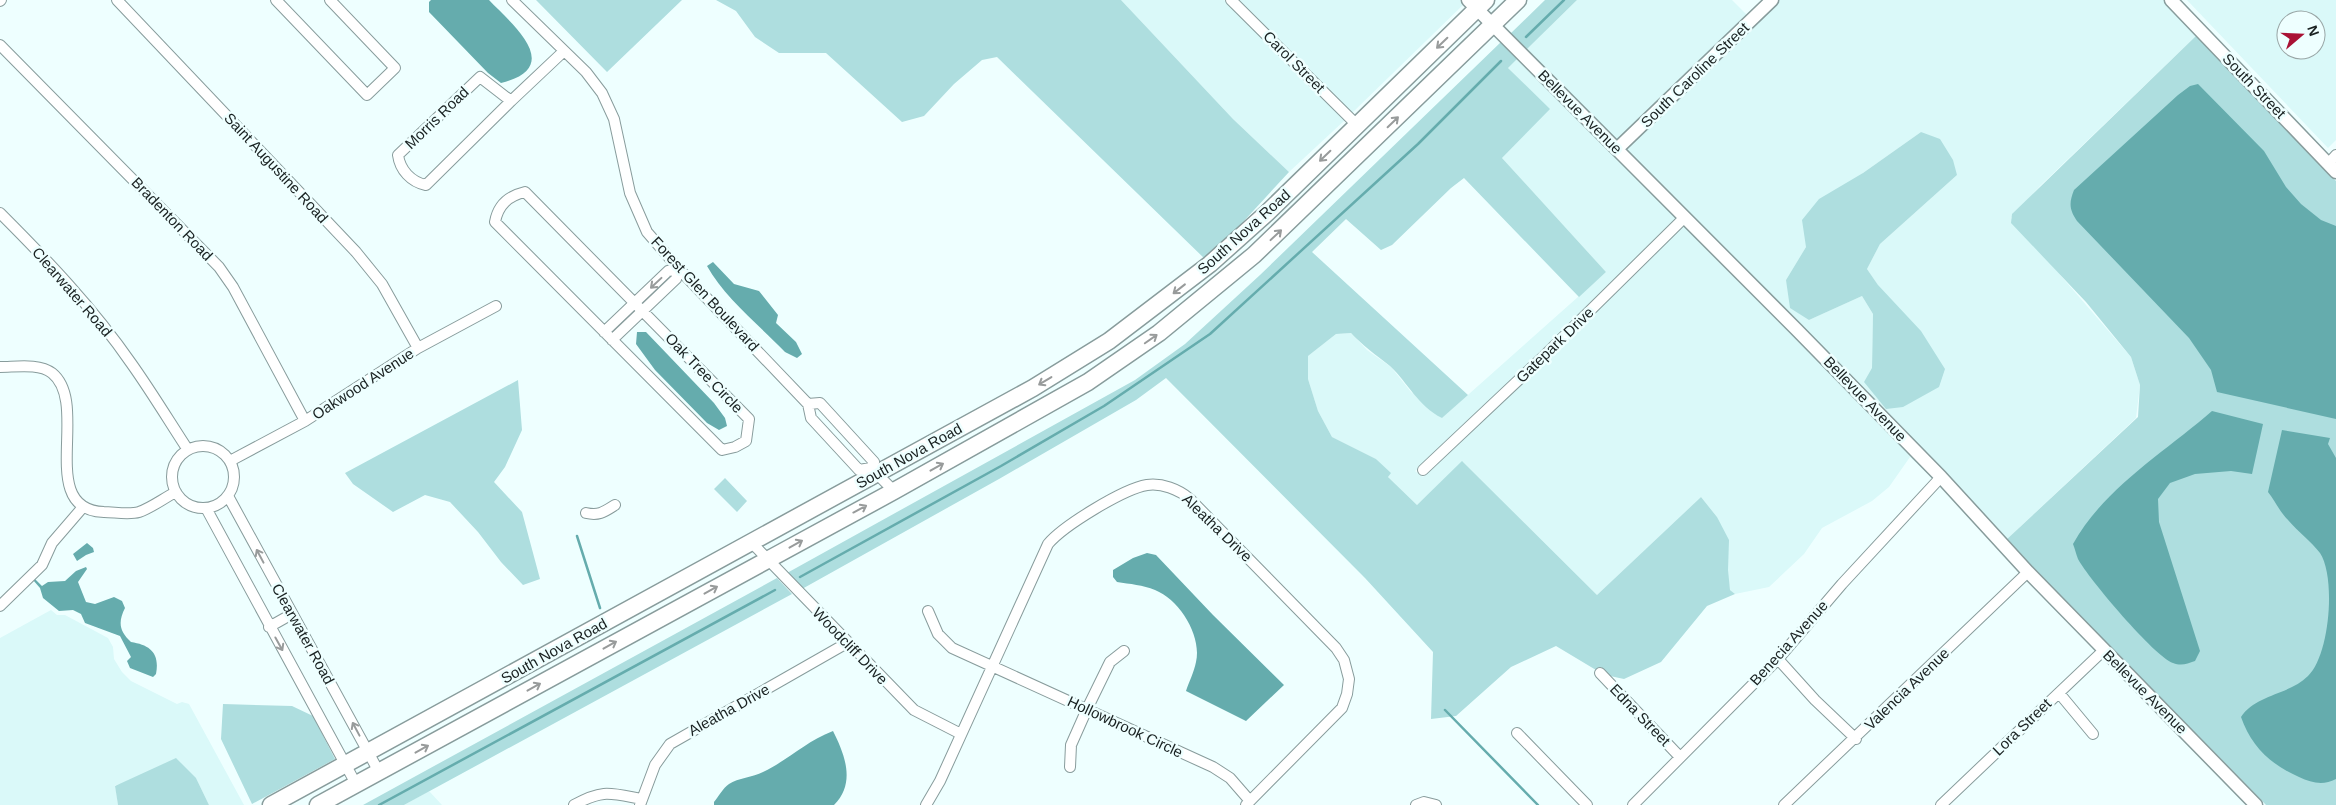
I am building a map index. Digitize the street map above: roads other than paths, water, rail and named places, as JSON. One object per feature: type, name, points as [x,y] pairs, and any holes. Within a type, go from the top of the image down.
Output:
[{"type":"main road","name":"South Nova Road","points":[[271,805],[368,752],[766,560],[1054,402],[1122,359],[1192,307],[1254,255],[1518,0]]},
{"type":"main road","name":"South Nova Road","points":[[318,805],[379,772],[751,542],[874,471],[1033,388],[1109,341],[1217,258],[1357,125],[1477,3]]},
{"type":"street","name":"Saint Augustine Road","points":[[117,0],[356,252],[382,284],[418,348]]},
{"type":"street","points":[[276,0],[367,95],[395,68],[330,0]]},
{"type":"street","name":"Forest Glen Boulevard","points":[[512,0],[586,72],[602,93],[614,119],[630,193],[647,232],[678,269],[808,404],[811,418],[859,470],[874,471],[874,462],[820,403],[808,404]]},
{"type":"street","name":"Carol Street","points":[[1231,0],[1357,125]]},
{"type":"street","name":"South Caroline Street","points":[[1617,149],[1772,0]]},
{"type":"street","name":"South Street","points":[[2171,0],[2333,164]]},
{"type":"street","name":"Bellevue Avenue","points":[[1477,3],[1492,25],[1942,477],[2028,572],[2256,805]]},
{"type":"street","name":"Bradenton Road","points":[[0,45],[219,267],[233,287],[305,421]]},
{"type":"street","name":"Morris Road","points":[[512,101],[480,77],[398,155],[399,165],[417,183],[426,185],[564,51]]},
{"type":"street","name":"Oak Tree Circle","points":[[525,192],[639,305],[749,420],[746,440],[735,447],[722,450],[495,222],[497,210],[506,200],[525,192]]},
{"type":"street","name":"Clearwater Road","points":[[0,213],[50,263],[95,316],[131,362],[188,450]]},
{"type":"street","name":"Gatepark Drive","points":[[1422,470],[1551,349],[1685,217]]},
{"type":"street","points":[[608,336],[639,305],[668,271],[678,269]]},
{"type":"street","name":"Oakwood Avenue","points":[[230,461],[305,421],[418,348],[496,306]]},
{"type":"street","points":[[1109,341],[1122,359]]},
{"type":"street","points":[[0,367],[38,367],[52,373],[62,385],[68,405],[66,469],[75,497],[83,507],[94,512],[137,513],[176,492]]},
{"type":"street","points":[[200,446],[210,446],[221,452],[230,461],[234,479],[228,496],[217,505],[206,508],[191,506],[176,492],[172,479],[172,470],[178,458],[188,450],[200,446]]},
{"type":"street","points":[[874,471],[894,491]]},
{"type":"street","name":"Benecia Avenue","points":[[1633,805],[1778,659],[1842,584],[1942,477]]},
{"type":"street","name":"Aleatha Drive","points":[[926,805],[940,781],[1044,550],[1059,532],[1137,488],[1153,485],[1176,490],[1190,499],[1336,648],[1347,668],[1349,678],[1347,694],[1336,716],[1248,803]]},
{"type":"street","name":"Clearwater Road","points":[[228,496],[379,772]]},
{"type":"street","points":[[586,513],[602,514],[615,505]]},
{"type":"street","points":[[0,606],[42,566],[52,543],[83,507]]},
{"type":"street","name":"Clearwater Road","points":[[206,508],[356,784]]},
{"type":"street","name":"Woodcliff Drive","points":[[751,542],[766,560],[914,710],[961,734]]},
{"type":"street","name":"Valencia Avenue","points":[[1784,805],[2028,572]]},
{"type":"street","name":"Hollowbrook Circle","points":[[928,611],[943,641],[952,648],[1222,772],[1248,803]]},
{"type":"street","points":[[269,627],[292,614]]},
{"type":"street","name":"Aleatha Drive","points":[[641,802],[655,765],[670,744],[848,643]]},
{"type":"street","name":"Lora Street","points":[[1941,805],[2104,650]]},
{"type":"street","points":[[1070,767],[1070,745],[1110,662],[1124,651]]},
{"type":"street","points":[[1778,659],[1815,700],[1856,738]]},
{"type":"street","name":"Edna Street","points":[[1600,673],[1680,757]]},
{"type":"street","points":[[2058,693],[2093,734]]},
{"type":"street","points":[[1517,733],[1587,805]]},
{"type":"street","points":[[574,805],[590,796],[603,793],[641,802]]},
{"type":"street","points":[[1418,804],[1429,802],[1436,805]]},
{"type":"waterway","points":[[1526,37],[1564,0]]},
{"type":"waterway","points":[[800,577],[1001,466],[1104,406],[1210,334],[1418,144],[1501,61]]},
{"type":"waterway","points":[[577,536],[600,608]]},
{"type":"waterway","points":[[379,805],[775,590]]},
{"type":"waterway","points":[[1445,710],[1538,805]]}]
